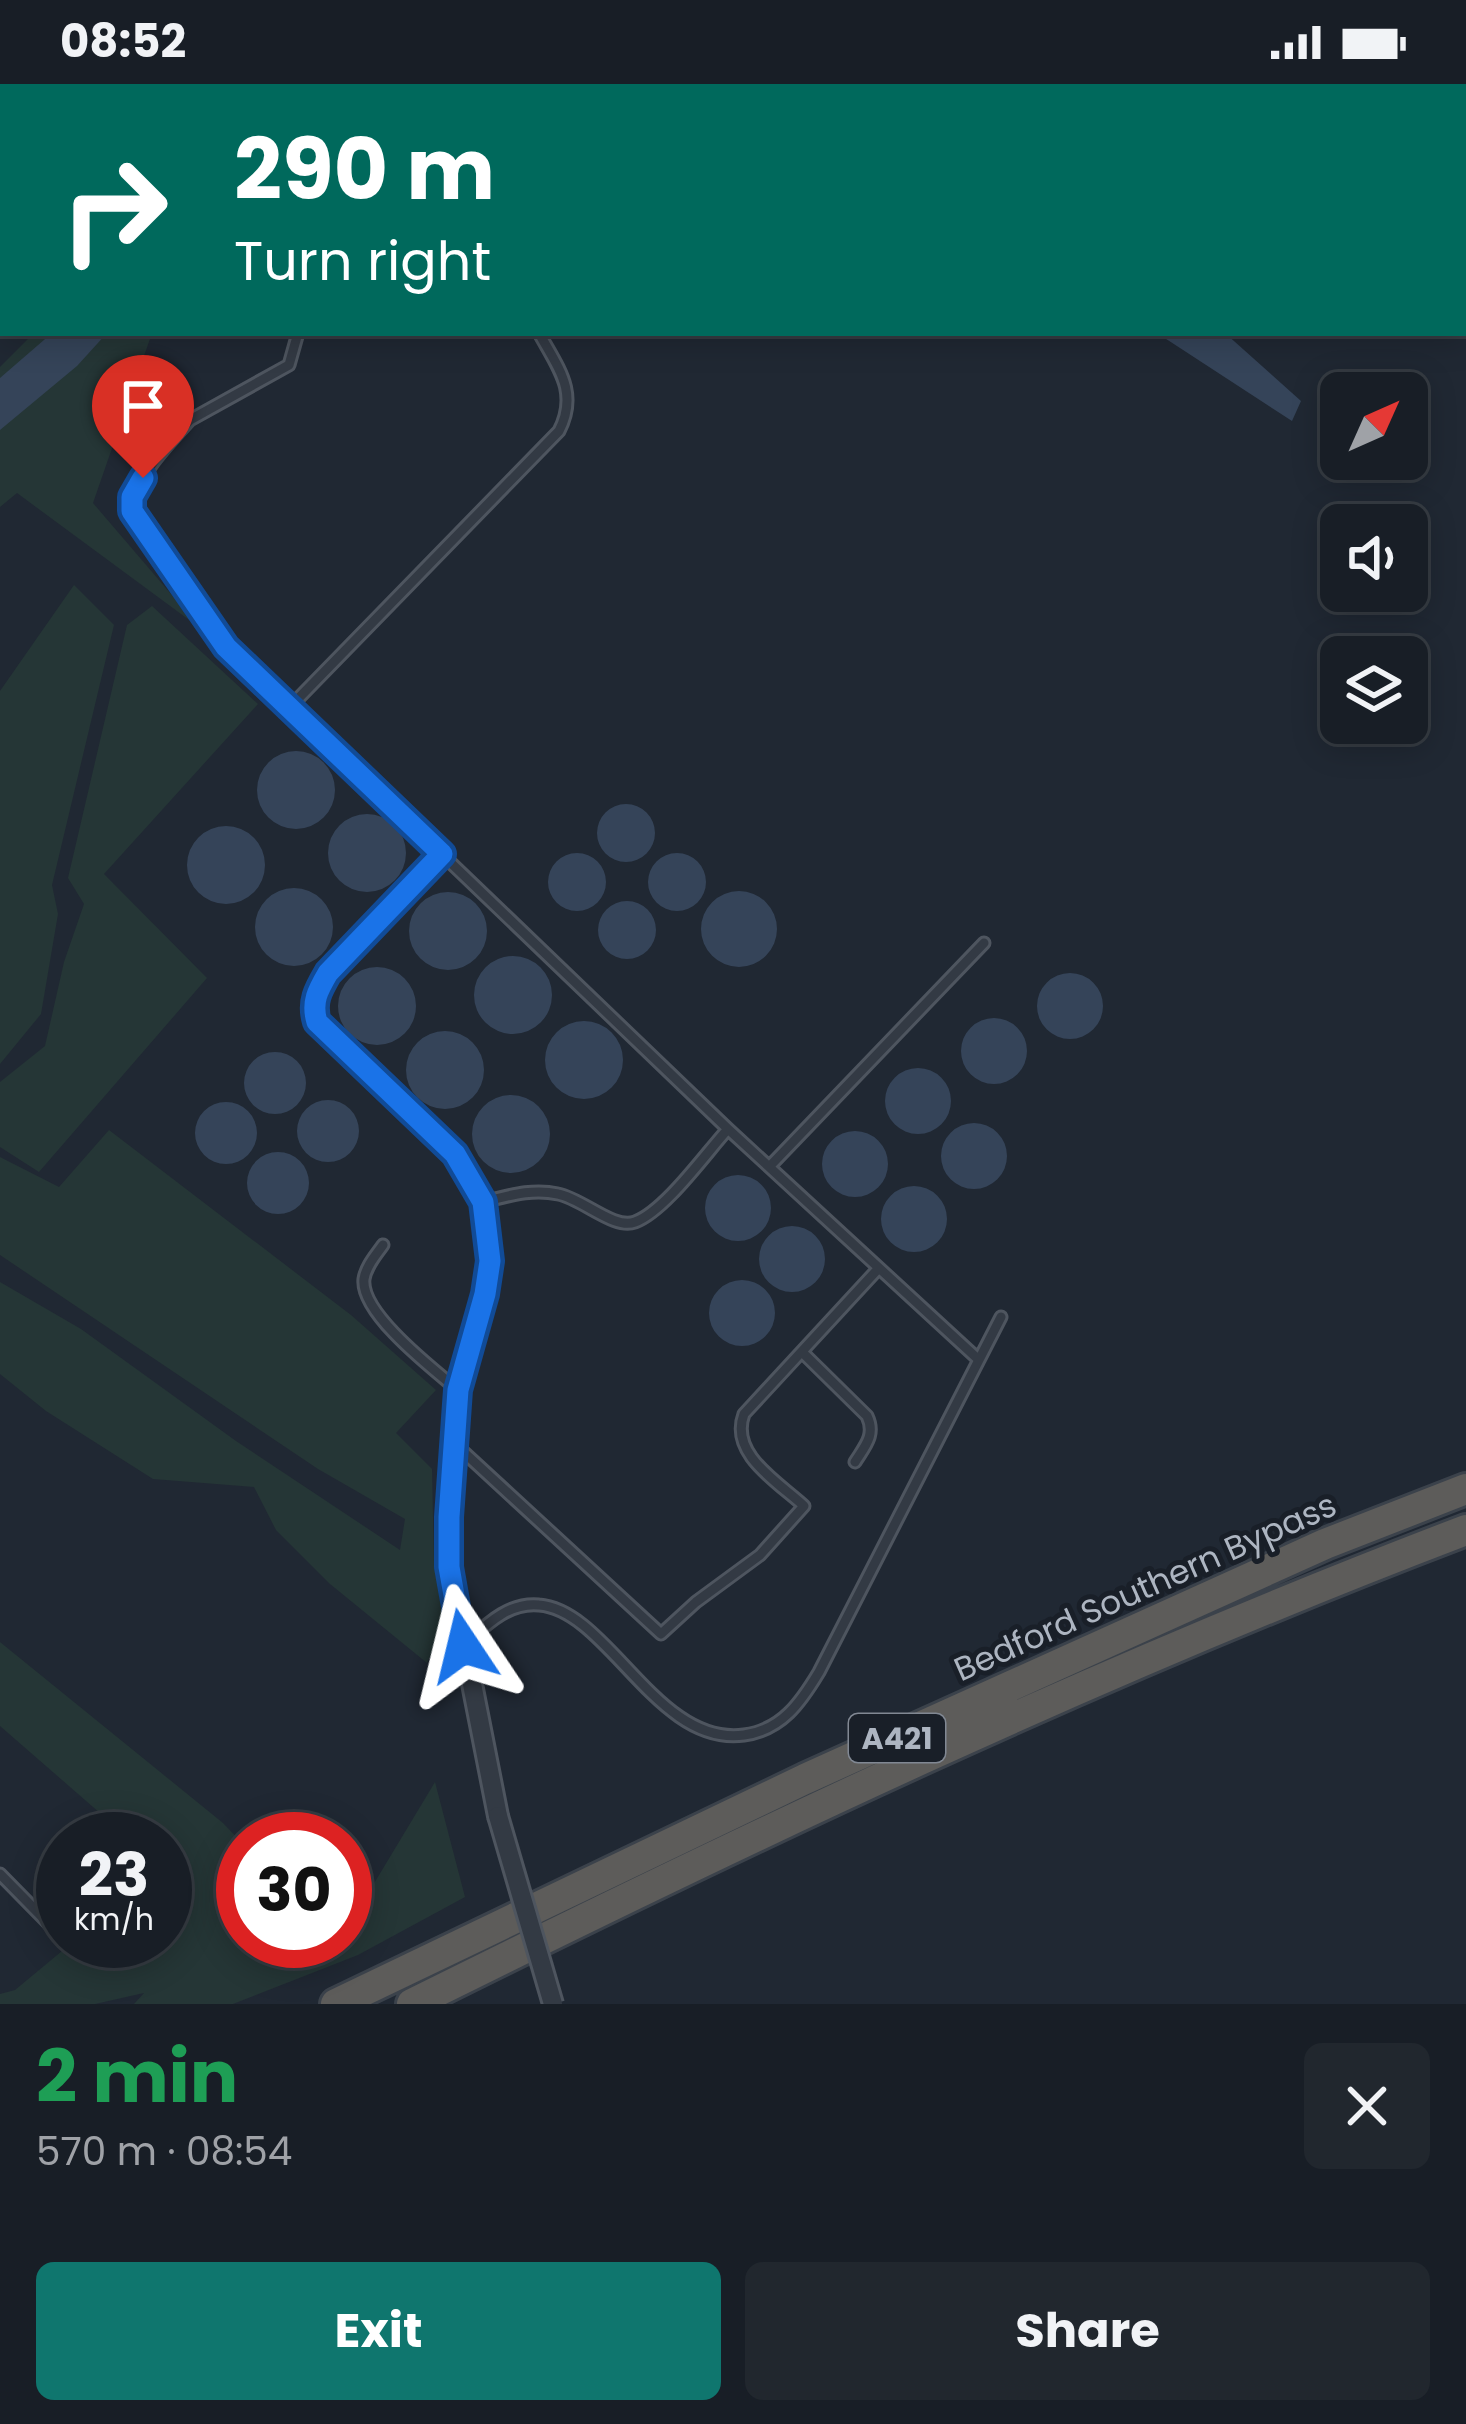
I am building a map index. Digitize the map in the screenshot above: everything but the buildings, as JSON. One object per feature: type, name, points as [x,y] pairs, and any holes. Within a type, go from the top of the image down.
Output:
[{"type":"highway","name":"Bedford Southern Bypass","points":[[336,2004],[826,1769],[1325,1544],[1466,1490]]},
{"type":"highway","name":"Bedford Southern Bypass","points":[[412,2004],[824,1802],[1338,1579],[1466,1530]]},
{"type":"street","points":[[449,1517],[449,1567],[498,1816],[553,2004]]},
{"type":"lane","points":[[297,336],[289,365],[190,420],[143,478],[131,503],[138,522],[226,647],[728,1129],[979,1360]]},
{"type":"lane","points":[[290,707],[559,431],[569,411],[568,393],[540,336]]},
{"type":"lane","points":[[442,854],[328,973],[316,993],[314,1009],[317,1022],[455,1154],[483,1202],[490,1261],[458,1390],[449,1517]]},
{"type":"lane","points":[[770,1166],[985,943]]},
{"type":"lane","points":[[483,1202],[515,1194],[560,1194],[627,1225],[650,1213],[728,1129]]},
{"type":"lane","points":[[383,1245],[364,1274],[370,1304],[458,1390]]},
{"type":"lane","points":[[455,1445],[661,1634],[760,1555],[804,1506],[745,1450],[739,1427],[744,1414],[878,1269]]},
{"type":"lane","points":[[463,1646],[493,1619],[514,1608],[539,1605],[561,1612],[587,1631],[678,1716],[706,1732],[730,1737],[779,1722],[801,1703],[819,1672],[1001,1316]]},
{"type":"lane","points":[[803,1353],[872,1426],[855,1462]]},
{"type":"lane","points":[[0,1874],[36,1911]]},
{"type":"shaded area","points":[[31,336],[151,336],[93,503],[200,628],[17,493],[0,507],[0,367]]},
{"type":"shaded area","points":[[74,585],[114,625],[52,885],[58,914],[41,1014],[0,1064],[0,691]]},
{"type":"shaded area","points":[[152,606],[258,704],[104,874],[207,978],[39,1172],[0,1147],[0,1082],[45,1046],[64,962],[84,904],[68,878],[127,625]]},
{"type":"shaded area","points":[[109,1130],[351,1315],[436,1390],[396,1433],[432,1469],[434,1566],[445,1624],[427,1663],[330,1584],[276,1530],[254,1487],[153,1479],[46,1411],[0,1374],[0,1282],[81,1329],[236,1441],[400,1550],[405,1519],[318,1469],[0,1255],[0,1157],[59,1187]]},
{"type":"shaded area","points":[[0,1642],[216,1817],[216,1968],[325,1968],[233,2004],[134,2004],[144,1993],[95,2004],[0,2004],[0,1994],[15,1990],[42,1968],[192,1968],[192,1812],[99,1812],[0,1726]]},
{"type":"shaded area","points":[[435,1782],[465,1897],[372,1947],[372,1887]]},
{"type":"water","points":[[49,336],[104,336],[77,366],[0,430],[0,378]]},
{"type":"water","points":[[1162,336],[1228,336],[1301,401],[1292,421]]},
{"type":"water","points":[[296,751],[323,763],[335,790],[323,817],[296,829],[269,817],[257,790],[269,763]]},
{"type":"water","points":[[626,804],[646,813],[655,833],[646,853],[626,862],[606,853],[597,833],[606,813]]},
{"type":"water","points":[[367,814],[394,826],[406,853],[394,880],[367,892],[340,880],[328,853],[340,826]]},
{"type":"water","points":[[226,826],[253,838],[265,865],[253,892],[226,904],[199,892],[187,865],[199,838]]},
{"type":"water","points":[[577,853],[597,862],[606,882],[597,902],[577,911],[557,902],[548,882],[557,862]]},
{"type":"water","points":[[677,853],[697,862],[706,882],[697,902],[677,911],[657,902],[648,882],[657,862]]},
{"type":"water","points":[[294,888],[321,900],[333,927],[321,954],[294,966],[267,954],[255,927],[267,900]]},
{"type":"water","points":[[739,891],[766,902],[777,929],[766,956],[739,967],[712,956],[701,929],[712,902]]},
{"type":"water","points":[[448,892],[475,904],[487,931],[475,958],[448,970],[421,958],[409,931],[421,904]]},
{"type":"water","points":[[627,901],[647,910],[656,930],[647,950],[627,959],[607,950],[598,930],[607,910]]},
{"type":"water","points":[[513,956],[540,968],[552,995],[540,1022],[513,1034],[486,1022],[474,995],[486,968]]},
{"type":"water","points":[[377,967],[404,979],[416,1006],[404,1033],[377,1045],[350,1033],[338,1006],[350,979]]},
{"type":"water","points":[[1070,973],[1093,983],[1103,1006],[1093,1029],[1070,1039],[1047,1029],[1037,1006],[1047,983]]},
{"type":"water","points":[[994,1018],[1017,1028],[1027,1051],[1017,1074],[994,1084],[971,1074],[961,1051],[971,1028]]},
{"type":"water","points":[[584,1021],[611,1033],[623,1060],[611,1087],[584,1099],[557,1087],[545,1060],[557,1033]]},
{"type":"water","points":[[445,1031],[472,1043],[484,1070],[472,1097],[445,1109],[418,1097],[406,1070],[418,1043]]},
{"type":"water","points":[[275,1052],[297,1061],[306,1083],[297,1105],[275,1114],[253,1105],[244,1083],[253,1061]]},
{"type":"water","points":[[918,1068],[941,1078],[951,1101],[941,1124],[918,1134],[895,1124],[885,1101],[895,1078]]},
{"type":"water","points":[[511,1095],[538,1107],[550,1134],[538,1161],[511,1173],[484,1161],[472,1134],[484,1107]]},
{"type":"water","points":[[328,1100],[350,1109],[359,1131],[350,1153],[328,1162],[306,1153],[297,1131],[306,1109]]},
{"type":"water","points":[[226,1102],[248,1111],[257,1133],[248,1155],[226,1164],[204,1155],[195,1133],[204,1111]]},
{"type":"water","points":[[974,1123],[997,1133],[1007,1156],[997,1179],[974,1189],[951,1179],[941,1156],[951,1133]]},
{"type":"water","points":[[855,1131],[878,1141],[888,1164],[878,1187],[855,1197],[832,1187],[822,1164],[832,1141]]},
{"type":"water","points":[[278,1152],[300,1161],[309,1183],[300,1205],[278,1214],[256,1205],[247,1183],[256,1161]]},
{"type":"water","points":[[738,1175],[761,1185],[771,1208],[761,1231],[738,1241],[715,1231],[705,1208],[715,1185]]},
{"type":"water","points":[[914,1186],[937,1196],[947,1219],[937,1242],[914,1252],[891,1242],[881,1219],[891,1196]]},
{"type":"water","points":[[792,1226],[815,1236],[825,1259],[815,1282],[792,1292],[769,1282],[759,1259],[769,1236]]},
{"type":"water","points":[[742,1280],[765,1290],[775,1313],[765,1336],[742,1346],[719,1336],[709,1313],[719,1290]]},
{"type":"route","points":[[143,478],[132,497],[132,511],[226,647],[442,854],[328,973],[316,993],[314,1009],[317,1022],[455,1154],[483,1202],[490,1261],[458,1390],[449,1517],[449,1567],[463,1646]]}]
